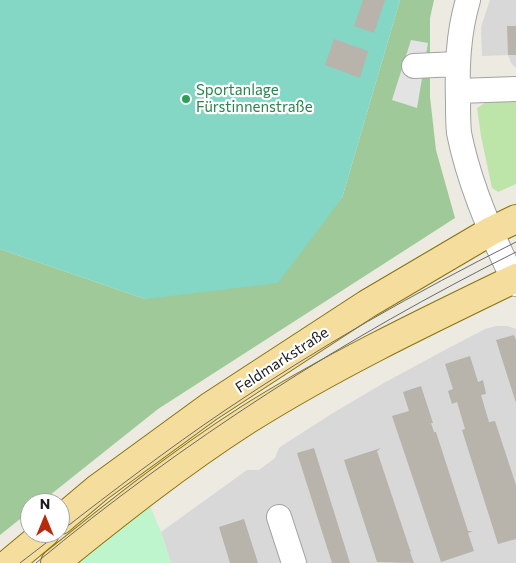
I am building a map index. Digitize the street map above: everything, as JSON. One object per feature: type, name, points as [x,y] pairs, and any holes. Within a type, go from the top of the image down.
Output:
[{"type":"main road","name":"Feldmarkstraße","points":[[70,512],[98,488],[209,407],[367,304],[491,231],[516,219]]},
{"type":"main road","points":[[55,563],[169,473],[248,420],[331,372],[515,280]]},
{"type":"main road","points":[[9,563],[33,543]]},
{"type":"street","points":[[468,0],[463,18],[457,64],[459,132],[470,173],[491,231],[515,280]]},
{"type":"street","points":[[414,66],[457,64]]},
{"type":"street","points":[[458,91],[516,88]]},
{"type":"street","points":[[279,518],[294,563]]},
{"type":"shaded area","name":"Sportanlage Fürstinnenstraße","points":[[0,0],[400,0],[342,198],[278,283],[145,299],[0,249]]},
{"type":"shaded area","points":[[490,0],[516,0],[516,68],[511,63],[508,55],[482,56],[481,27]]},
{"type":"shaded area","points":[[411,40],[428,43],[417,108],[392,100]]},
{"type":"shaded area","points":[[507,326],[516,329],[516,563],[171,563],[161,532],[247,470],[259,470],[275,458],[279,448],[333,413],[443,351],[485,329]]},
{"type":"green space","points":[[400,0],[434,0],[430,18],[430,97],[436,150],[455,218],[158,409],[53,493],[20,493],[20,519],[0,535],[0,249],[145,299],[342,198]]},
{"type":"green space","points":[[516,98],[516,184],[498,192],[492,188],[477,108],[486,102]]},
{"type":"green space","points":[[150,506],[171,563],[75,563]]},
{"type":"building","points":[[363,0],[385,0],[374,33],[354,26]]},
{"type":"building","points":[[507,26],[516,26],[516,55],[508,55]]},
{"type":"building","points":[[334,39],[368,51],[360,78],[325,65]]},
{"type":"building","points":[[514,335],[516,340],[516,403],[496,340]]},
{"type":"building","points":[[470,356],[478,382],[483,380],[486,394],[481,395],[489,422],[495,421],[516,485],[516,539],[498,544],[462,430],[465,429],[457,402],[452,404],[448,391],[453,389],[445,364]]},
{"type":"building","points":[[421,386],[433,423],[431,423],[434,432],[436,432],[468,531],[473,531],[468,533],[474,551],[441,562],[392,416],[409,411],[403,392]]},
{"type":"building","points":[[314,448],[350,563],[332,563],[297,453]]},
{"type":"building","points":[[381,448],[377,451],[414,563],[377,562],[344,460]]},
{"type":"building","points":[[244,519],[258,563],[230,563],[219,527]]},
{"type":"tram line","points":[[70,524],[203,425],[295,365],[367,322],[516,242]]},
{"type":"tram line","points":[[36,563],[149,475],[267,394],[390,319],[516,252]]},
{"type":"tram line","points":[[20,563],[46,543]]},
{"type":"place","name":"Sportanlage Fürstinnenstraße","points":[[186,99]]}]
